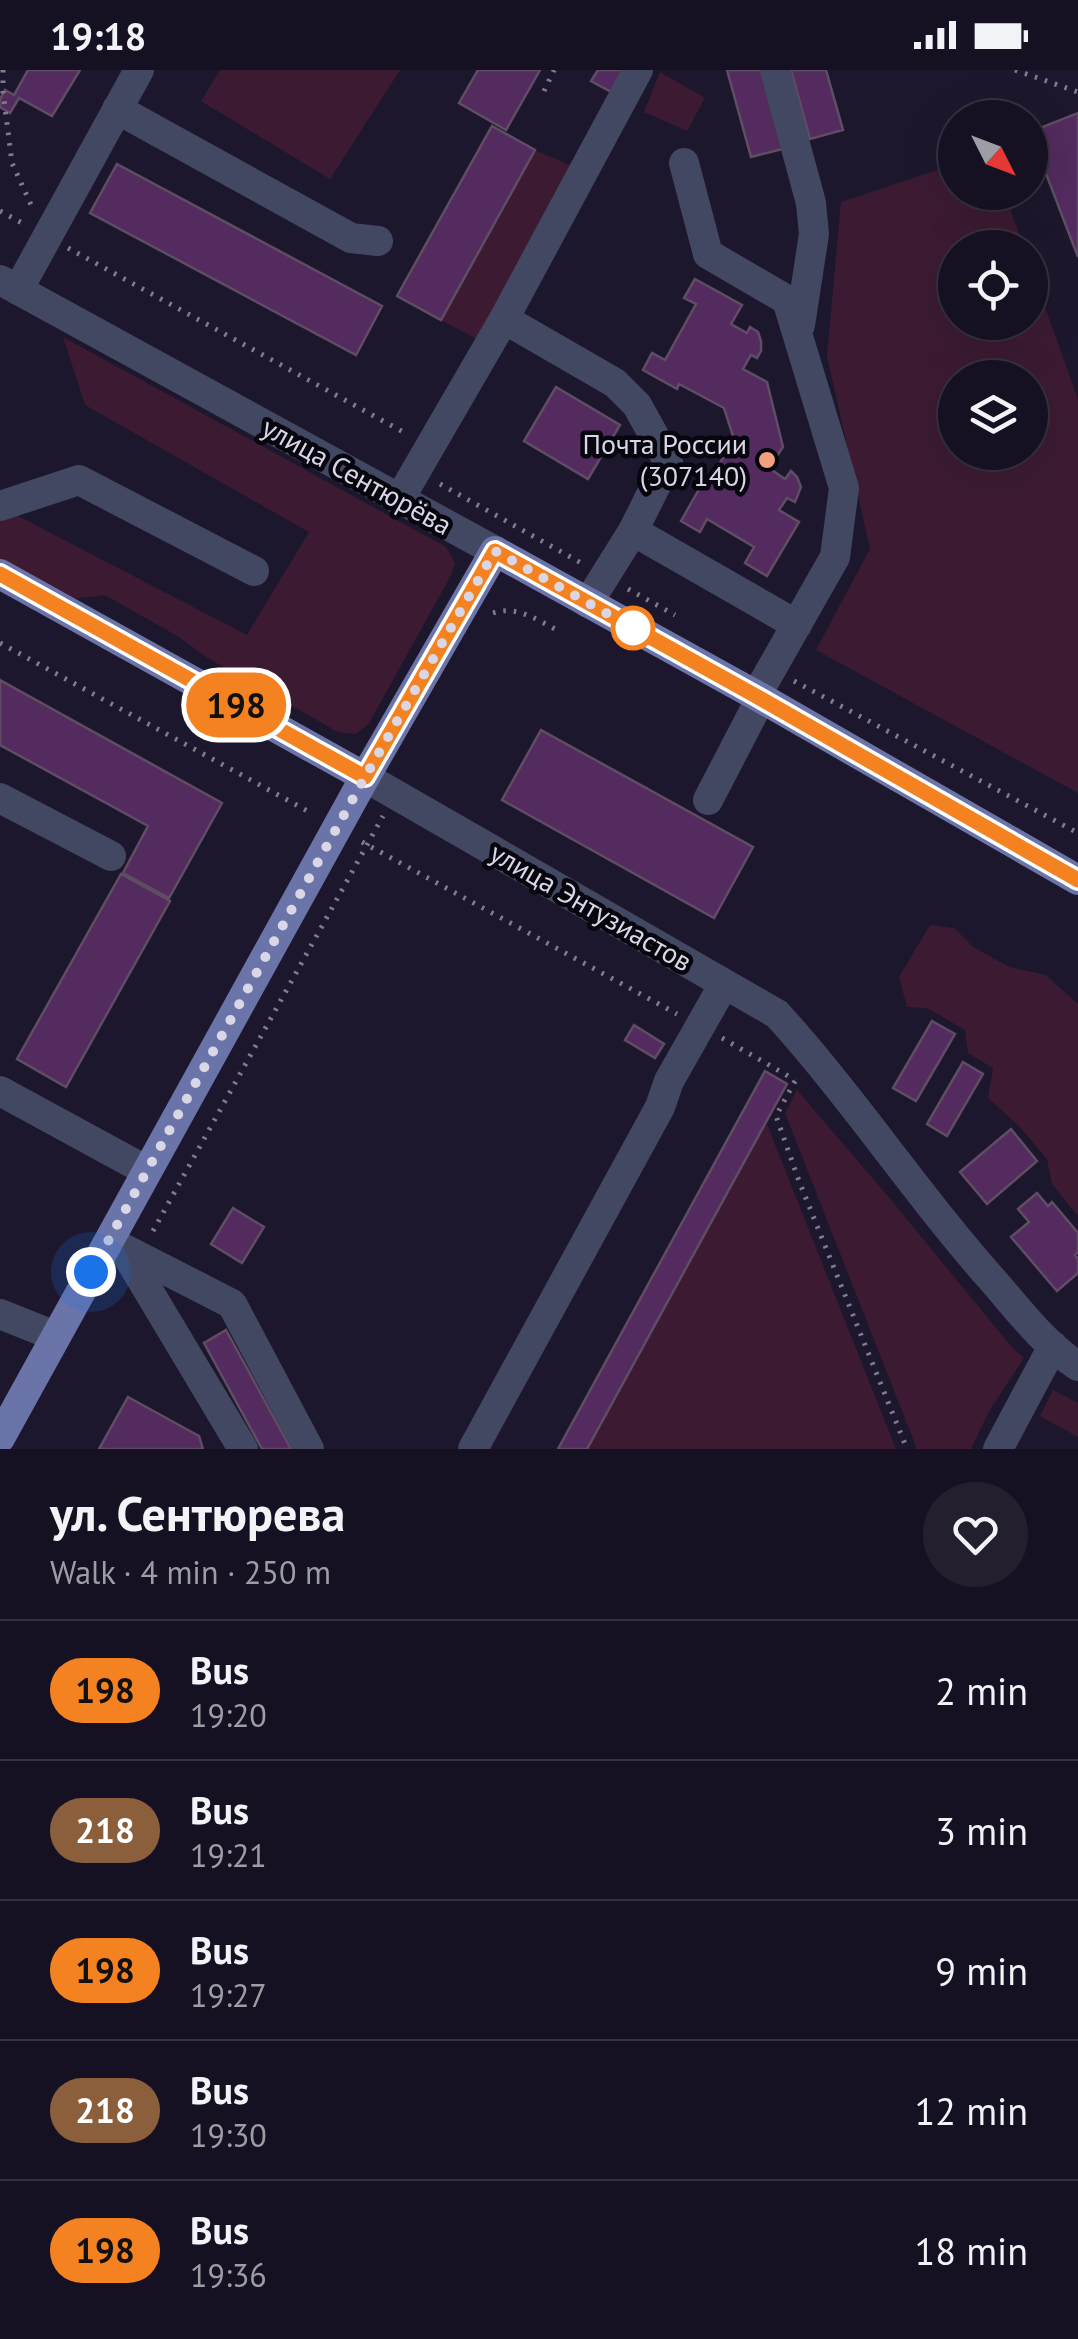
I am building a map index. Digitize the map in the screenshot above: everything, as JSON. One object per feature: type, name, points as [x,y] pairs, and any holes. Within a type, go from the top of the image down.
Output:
[{"type":"main road","name":"улица Сентюрёва","points":[[495,551],[1078,880]]},
{"type":"main road","points":[[0,1438],[55,1336],[124,1248],[148,1171],[365,777],[495,551]]},
{"type":"main road","name":"улица Энтузиастов","points":[[0,574],[365,777]]},
{"type":"street","points":[[9,285],[45,236],[139,70]]},
{"type":"street","points":[[400,500],[504,319],[638,70]]},
{"type":"street","points":[[775,70],[813,218],[799,338]]},
{"type":"street","points":[[117,109],[351,238],[378,241]]},
{"type":"street","points":[[684,163],[708,254],[787,300],[844,488],[835,557],[708,800]]},
{"type":"street","name":"улица Сентюрёва","points":[[9,285],[495,551]]},
{"type":"street","points":[[504,319],[615,383],[637,405],[668,461],[633,531],[588,603]]},
{"type":"street","points":[[0,506],[79,480],[254,572]]},
{"type":"street","points":[[633,531],[797,625]]},
{"type":"street","name":"улица Энтузиастов","points":[[365,777],[777,1014],[971,1256],[1040,1334],[1078,1366]]},
{"type":"street","points":[[2,803],[110,856]]},
{"type":"street","points":[[473,1449],[724,984]]},
{"type":"street","points":[[0,1091],[148,1171]]},
{"type":"street","points":[[124,1248],[236,1445]]},
{"type":"street","points":[[124,1248],[232,1304],[309,1449]]},
{"type":"street","points":[[0,1314],[55,1336]]},
{"type":"street","points":[[998,1449],[1054,1346]]},
{"type":"path","points":[[3,70],[12,163],[45,236]]},
{"type":"path","points":[[544,91],[554,70]]},
{"type":"path","points":[[1015,70],[1078,92]]},
{"type":"path","points":[[0,210],[430,447]]},
{"type":"path","points":[[482,620],[504,609],[516,610],[559,631]]},
{"type":"path","points":[[0,643],[806,1086]]},
{"type":"path","points":[[124,1248],[395,794]]},
{"type":"path","points":[[795,1080],[776,1116],[907,1449]]},
{"type":"shaded area","points":[[220,70],[400,70],[330,179],[201,101]]},
{"type":"shaded area","points":[[660,72],[705,98],[687,131],[644,112]]},
{"type":"shaded area","points":[[535,150],[583,171],[488,345],[441,320]]},
{"type":"shaded area","points":[[938,170],[938,210],[1010,210],[1018,230],[938,230],[938,340],[1048,340],[1048,315],[1078,399],[1078,793],[816,650],[870,549],[827,356],[841,202]]},
{"type":"shaded area","points":[[63,337],[446,547],[455,563],[451,575],[368,725],[355,734],[338,732],[105,595],[72,599],[0,560],[0,519],[16,515],[247,635],[309,532],[85,405]]},
{"type":"shaded area","points":[[930,925],[954,928],[973,947],[1009,967],[1046,975],[1078,1004],[1078,1216],[1052,1184],[1047,1159],[988,1098],[993,1068],[968,1053],[965,1030],[927,1008],[907,1007],[899,977]]},
{"type":"shaded area","points":[[797,1090],[1024,1358],[989,1411],[971,1449],[917,1449],[785,1113]]},
{"type":"shaded area","points":[[766,1122],[896,1449],[587,1449]]},
{"type":"shaded area","points":[[1053,1390],[1078,1403],[1078,1437],[1040,1416]]},
{"type":"building","points":[[28,70],[80,70],[52,116],[19,98],[10,113],[0,107],[0,99],[5,90],[14,95]]},
{"type":"building","points":[[478,70],[540,70],[506,130],[459,103]]},
{"type":"building","points":[[598,70],[629,70],[615,94],[591,81]]},
{"type":"building","points":[[727,70],[765,70],[786,148],[751,157]]},
{"type":"building","points":[[791,70],[826,70],[843,130],[810,139]]},
{"type":"building","points":[[1078,113],[1078,257],[1048,179],[1048,125]]},
{"type":"building","points":[[492,126],[535,150],[441,320],[397,296]]},
{"type":"building","points":[[117,164],[382,306],[356,355],[90,213]]},
{"type":"building","points":[[695,279],[742,305],[731,324],[747,333],[750,327],[758,332],[761,351],[757,358],[751,355],[743,369],[767,382],[783,447],[769,468],[785,479],[791,471],[801,487],[795,502],[787,498],[779,510],[799,522],[767,576],[745,563],[754,547],[707,519],[700,532],[681,521],[734,439],[724,408],[643,370],[652,353],[665,360],[696,304],[684,298]]},
{"type":"building","points":[[556,387],[620,425],[588,479],[524,441]]},
{"type":"building","points":[[0,680],[222,803],[169,898],[123,873],[148,826],[0,745]]},
{"type":"building","points":[[541,730],[753,847],[714,918],[502,800]]},
{"type":"building","points":[[121,874],[170,901],[66,1087],[17,1059]]},
{"type":"building","points":[[932,1021],[955,1034],[916,1101],[893,1088]]},
{"type":"building","points":[[634,1025],[664,1044],[655,1058],[625,1040]]},
{"type":"building","points":[[963,1062],[983,1074],[947,1136],[927,1124]]},
{"type":"building","points":[[765,1071],[787,1084],[587,1449],[558,1449]]},
{"type":"building","points":[[1011,1129],[1037,1161],[987,1204],[960,1172]]},
{"type":"building","points":[[1037,1193],[1048,1206],[1052,1202],[1078,1233],[1078,1273],[1057,1291],[1011,1237],[1029,1222],[1018,1209]]},
{"type":"building","points":[[233,1208],[264,1227],[242,1263],[211,1244]]},
{"type":"building","points":[[226,1330],[291,1449],[262,1449],[204,1343]]},
{"type":"building","points":[[128,1397],[199,1436],[203,1449],[99,1449]]},
{"type":"bus line","name":"198","points":[[0,574],[365,777],[495,551],[1078,880]]},
{"type":"place","name":"Почта России (307140)","points":[[767,460]]},
{"type":"route","points":[[91,1272],[495,551],[633,628]]}]
